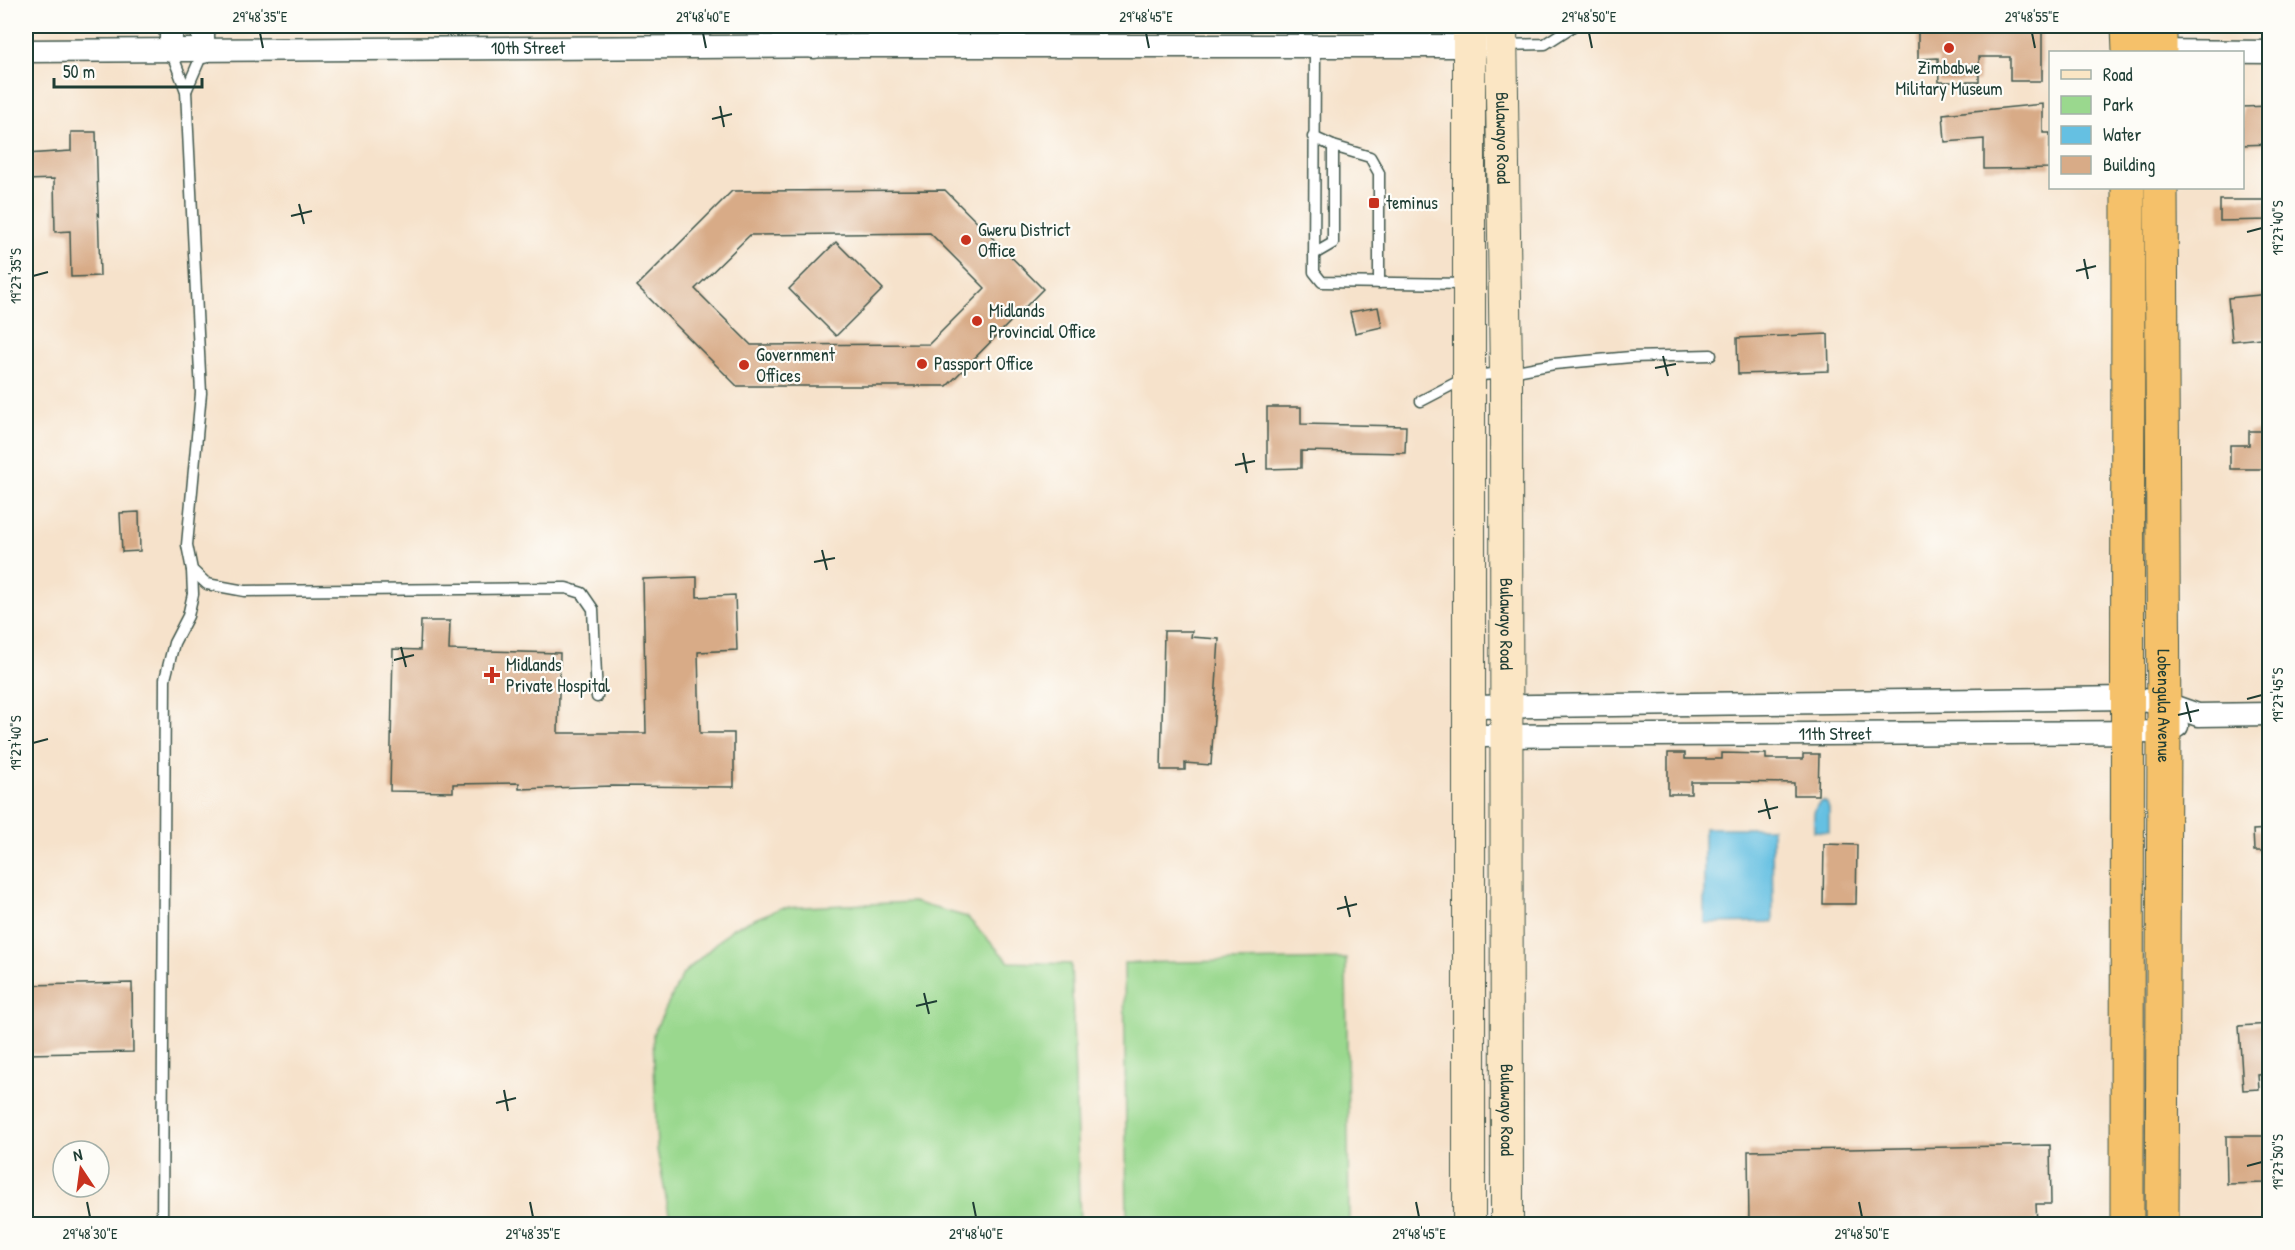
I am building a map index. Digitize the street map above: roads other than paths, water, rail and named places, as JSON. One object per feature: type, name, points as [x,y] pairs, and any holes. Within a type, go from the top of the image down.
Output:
[{"type":"highway","points":[[2160,26],[2160,51]]},
{"type":"highway","name":"Lobengula Avenue","points":[[2127,1224],[2128,189]]},
{"type":"highway","name":"Lobengula Avenue","points":[[2161,189],[2164,718],[2162,1224]]},
{"type":"street","points":[[171,26],[171,51]]},
{"type":"street","points":[[203,26],[203,52]]},
{"type":"street","name":"10th Street","points":[[26,51],[203,52],[814,36],[1315,47],[1501,35]]},
{"type":"street","name":"Bulawayo Road","points":[[1501,35],[1506,373],[1508,1224]]},
{"type":"street","name":"Bulawayo Road","points":[[1468,1224],[1469,36]]},
{"type":"street","points":[[2128,43],[2156,51]]},
{"type":"street","points":[[2244,52],[2270,52]]},
{"type":"street","name":"11th Street","points":[[1469,722],[2127,698],[2164,718]]},
{"type":"street","name":"11th Street","points":[[1508,721],[2127,732],[2164,718],[2270,714]]},
{"type":"lane","points":[[1501,35],[1545,44],[1573,26]]},
{"type":"lane","points":[[1315,47],[1314,272],[1322,282],[1467,284]]},
{"type":"lane","points":[[162,1224],[165,679],[174,643],[188,616],[193,594],[192,570],[187,545],[201,393],[186,91],[171,51]]},
{"type":"lane","points":[[186,91],[203,52]]},
{"type":"lane","points":[[1313,137],[1333,146],[1370,157],[1379,173],[1379,283]]},
{"type":"lane","points":[[1314,254],[1333,243],[1333,146]]},
{"type":"lane","points":[[1421,401],[1470,376],[1506,373],[1554,364],[1631,357],[1711,355]]},
{"type":"lane","points":[[192,570],[207,584],[244,591],[566,588],[582,593],[593,609],[597,697]]},
{"type":"water","points":[[1823,801],[1827,803],[1829,809],[1829,832],[1814,831],[1815,810]]},
{"type":"water","points":[[1704,828],[1772,828],[1773,922],[1704,923]]},
{"type":"place","name":"Zimbabwe Military Museum","points":[[1949,48]]},
{"type":"place","name":"teminus","points":[[1374,203]]},
{"type":"place","name":"Gweru District Office","points":[[966,240]]},
{"type":"place","name":"Midlands Provincial Office","points":[[977,321]]},
{"type":"place","name":"Passport Office","points":[[922,364]]},
{"type":"place","name":"Government Offices","points":[[744,365]]},
{"type":"place","name":"Midlands Private Hospital","points":[[492,675]]}]
